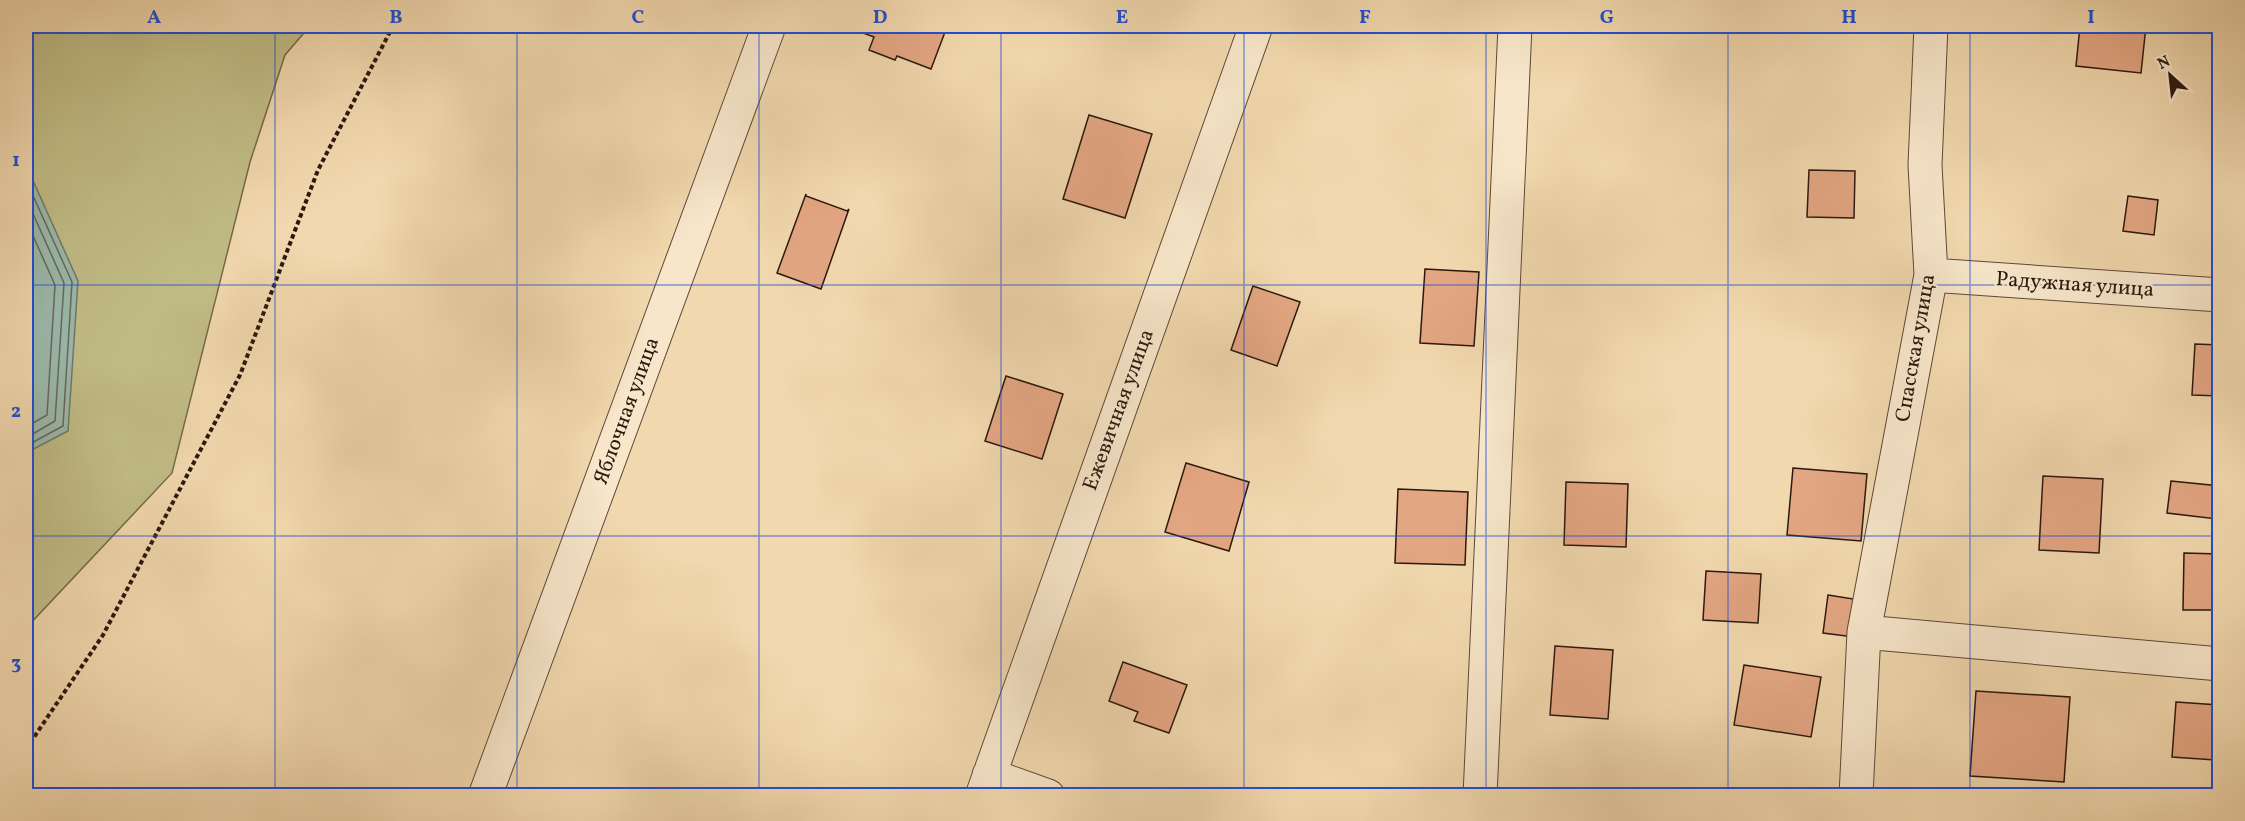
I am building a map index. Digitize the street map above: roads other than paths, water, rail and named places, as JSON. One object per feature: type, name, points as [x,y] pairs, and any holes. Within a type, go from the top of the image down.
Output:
[{"type":"street","name":"Яблочная улица","points":[[485,795],[769,26]]},
{"type":"street","name":"Ежевичная улица","points":[[986,785],[1256,26]]},
{"type":"street","points":[[1480,795],[1515,26]]},
{"type":"street","name":"Спасская улица","points":[[1856,795],[1864,632],[1931,275],[1925,165],[1931,26]]},
{"type":"street","name":"Радужная улица","points":[[1931,275],[2220,295]]},
{"type":"street","points":[[1864,632],[2220,664]]},
{"type":"street","points":[[986,785],[1048,795]]},
{"type":"water","points":[[26,165],[78,281],[68,431],[26,453]]}]
